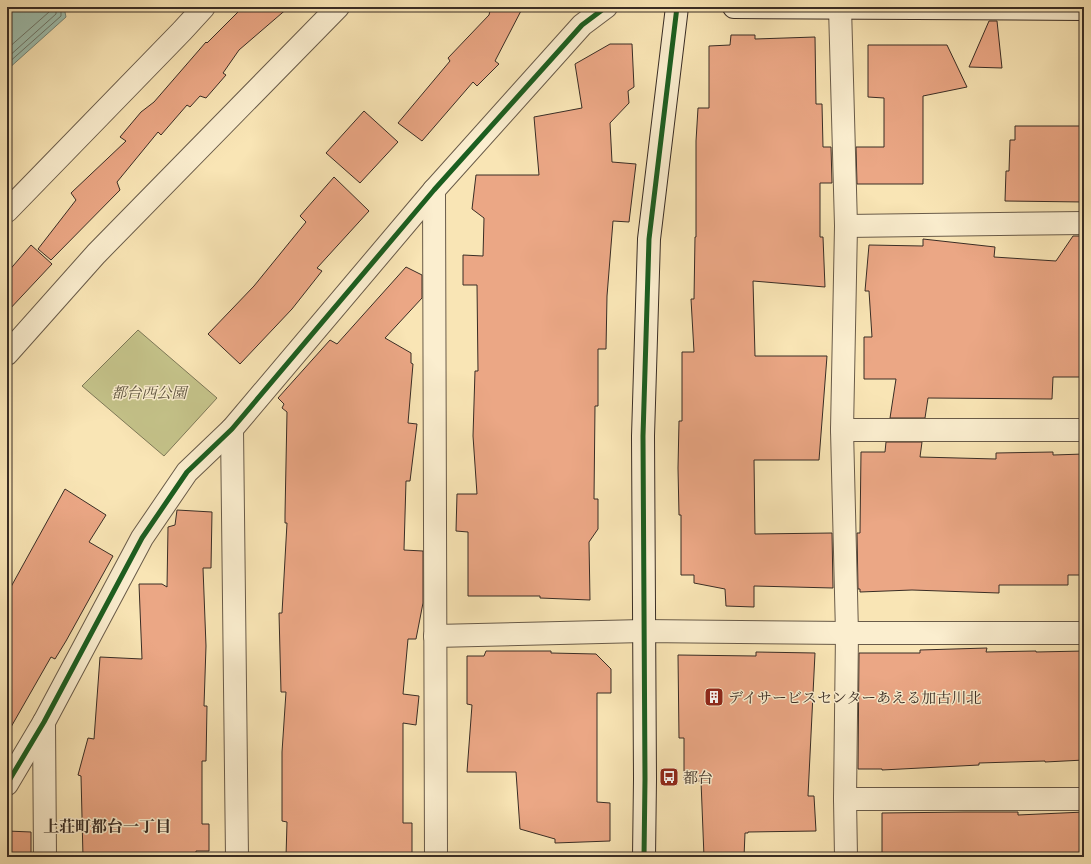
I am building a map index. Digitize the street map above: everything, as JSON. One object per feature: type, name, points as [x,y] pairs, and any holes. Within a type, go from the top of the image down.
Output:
[{"type":"street","points":[[7,211],[204,7]]},
{"type":"street","points":[[7,354],[96,254],[338,7]]},
{"type":"street","points":[[7,784],[44,722],[142,538],[187,472],[232,429],[434,190],[582,25],[606,7]]},
{"type":"street","points":[[644,857],[643,436],[649,239],[677,7]]},
{"type":"street","points":[[734,7],[1084,9]]},
{"type":"street","points":[[840,7],[846,226],[842,430],[847,633],[845,799],[846,857]]},
{"type":"street","points":[[434,190],[436,857]]},
{"type":"street","points":[[846,226],[1084,223]]},
{"type":"street","points":[[232,429],[237,857]]},
{"type":"street","points":[[842,430],[1084,430]]},
{"type":"street","points":[[435,636],[643,631],[1084,633]]},
{"type":"street","points":[[44,722],[45,857]]},
{"type":"street","points":[[845,799],[1084,799]]},
{"type":"green space","name":"都台西公園","points":[[138,330],[217,398],[164,456],[82,386]]},
{"type":"water","points":[[7,7],[64,7],[66,17],[7,70]]},
{"type":"building","points":[[243,7],[289,7],[239,50],[223,73],[226,75],[206,98],[200,96],[190,107],[187,105],[161,135],[158,132],[117,182],[120,190],[51,260],[38,249],[76,200],[71,193],[126,141],[120,137],[141,112],[154,102],[206,42],[207,43]]},
{"type":"building","points":[[491,7],[523,7],[495,61],[499,64],[477,86],[473,82],[422,141],[398,123],[450,61],[448,58],[489,15]]},
{"type":"building","points":[[989,21],[997,21],[1002,68],[969,67]]},
{"type":"building","points":[[731,35],[755,35],[755,39],[815,37],[816,104],[822,104],[823,147],[831,147],[832,183],[820,183],[820,237],[823,237],[825,287],[753,281],[755,356],[827,356],[819,460],[754,460],[755,534],[832,533],[833,588],[754,586],[754,607],[726,606],[725,589],[694,583],[694,575],[681,575],[681,515],[679,515],[678,468],[679,421],[682,421],[682,352],[694,352],[691,299],[694,299],[696,237],[696,141],[698,108],[709,108],[709,46],[730,45]]},
{"type":"building","points":[[610,44],[632,44],[634,87],[628,91],[629,103],[610,123],[612,162],[636,164],[629,222],[613,221],[607,296],[606,349],[598,349],[598,406],[595,406],[594,499],[598,499],[598,529],[589,542],[590,600],[540,598],[540,596],[468,596],[468,532],[456,531],[457,494],[477,494],[473,436],[475,371],[478,371],[477,285],[463,285],[463,255],[483,256],[484,218],[472,209],[476,175],[539,175],[534,117],[582,108],[575,64]]},
{"type":"building","points":[[868,45],[947,45],[967,87],[923,96],[923,184],[857,184],[856,147],[884,147],[884,98],[868,97]]},
{"type":"building","points":[[364,111],[398,142],[360,183],[326,153]]},
{"type":"building","points":[[1015,126],[1084,126],[1084,202],[1005,201],[1006,171],[1009,171],[1010,140],[1015,140]]},
{"type":"building","points":[[334,177],[369,211],[317,268],[322,271],[292,309],[240,364],[208,334],[254,286],[306,222],[300,216]]},
{"type":"building","points":[[1073,236],[1084,236],[1084,377],[1053,377],[1052,399],[928,398],[925,418],[890,418],[896,379],[864,379],[864,337],[872,337],[869,291],[865,291],[869,245],[923,246],[923,239],[995,247],[994,257],[1056,261]]},
{"type":"building","points":[[31,245],[52,264],[7,312],[7,273]]},
{"type":"building","points":[[406,267],[422,275],[422,298],[385,338],[411,353],[411,363],[413,364],[408,423],[417,424],[410,481],[406,481],[404,550],[423,551],[423,603],[416,639],[408,639],[403,694],[419,696],[416,725],[403,723],[403,823],[412,823],[412,856],[286,857],[287,822],[282,821],[282,752],[286,692],[281,692],[279,613],[282,613],[287,523],[285,523],[285,515],[287,412],[282,408],[284,404],[278,398],[330,340],[337,344]]},
{"type":"building","points":[[886,442],[922,442],[920,457],[996,459],[996,453],[1053,452],[1053,455],[1084,454],[1084,575],[1068,575],[1068,585],[999,585],[999,593],[912,590],[860,592],[860,589],[858,589],[857,533],[860,533],[861,452],[885,452]]},
{"type":"building","points":[[65,489],[106,515],[89,542],[113,556],[66,641],[55,659],[51,657],[7,734],[7,594]]},
{"type":"building","points":[[177,510],[212,512],[211,568],[203,568],[206,646],[204,706],[207,706],[206,761],[202,761],[202,824],[209,824],[209,851],[196,851],[196,857],[83,857],[81,776],[78,775],[88,738],[94,739],[100,657],[142,659],[139,584],[162,584],[167,587],[168,527],[175,525]]},
{"type":"building","points":[[987,648],[986,652],[1084,651],[1084,760],[979,763],[979,765],[882,770],[858,769],[859,653],[920,653],[920,650]]},
{"type":"building","points":[[486,651],[551,651],[551,653],[596,654],[611,669],[611,693],[597,693],[597,802],[610,803],[610,841],[555,843],[555,839],[520,829],[516,772],[467,772],[472,705],[467,704],[467,656],[484,656]]},
{"type":"building","points":[[756,652],[815,653],[808,796],[814,796],[816,831],[748,832],[745,833],[744,857],[704,857],[701,781],[684,781],[684,738],[679,738],[678,655],[756,656]]},
{"type":"building","points":[[1018,812],[1018,815],[1084,812],[1084,857],[989,857],[944,854],[944,857],[882,857],[882,813]]},
{"type":"building","points":[[7,831],[31,832],[31,857],[7,857]]},
{"type":"cycle path","points":[[7,784],[44,722],[142,538],[187,472],[232,429],[434,190],[582,25],[606,7]]},
{"type":"cycle path","points":[[644,857],[643,436],[649,239],[677,7]]},
{"type":"place","name":"デイサービスセンターあえる加古川北","points":[[714,697]]},
{"type":"place","name":"都台","points":[[669,777]]},
{"type":"district","name":"上荘町都台一丁目","points":[[107,826]]}]
